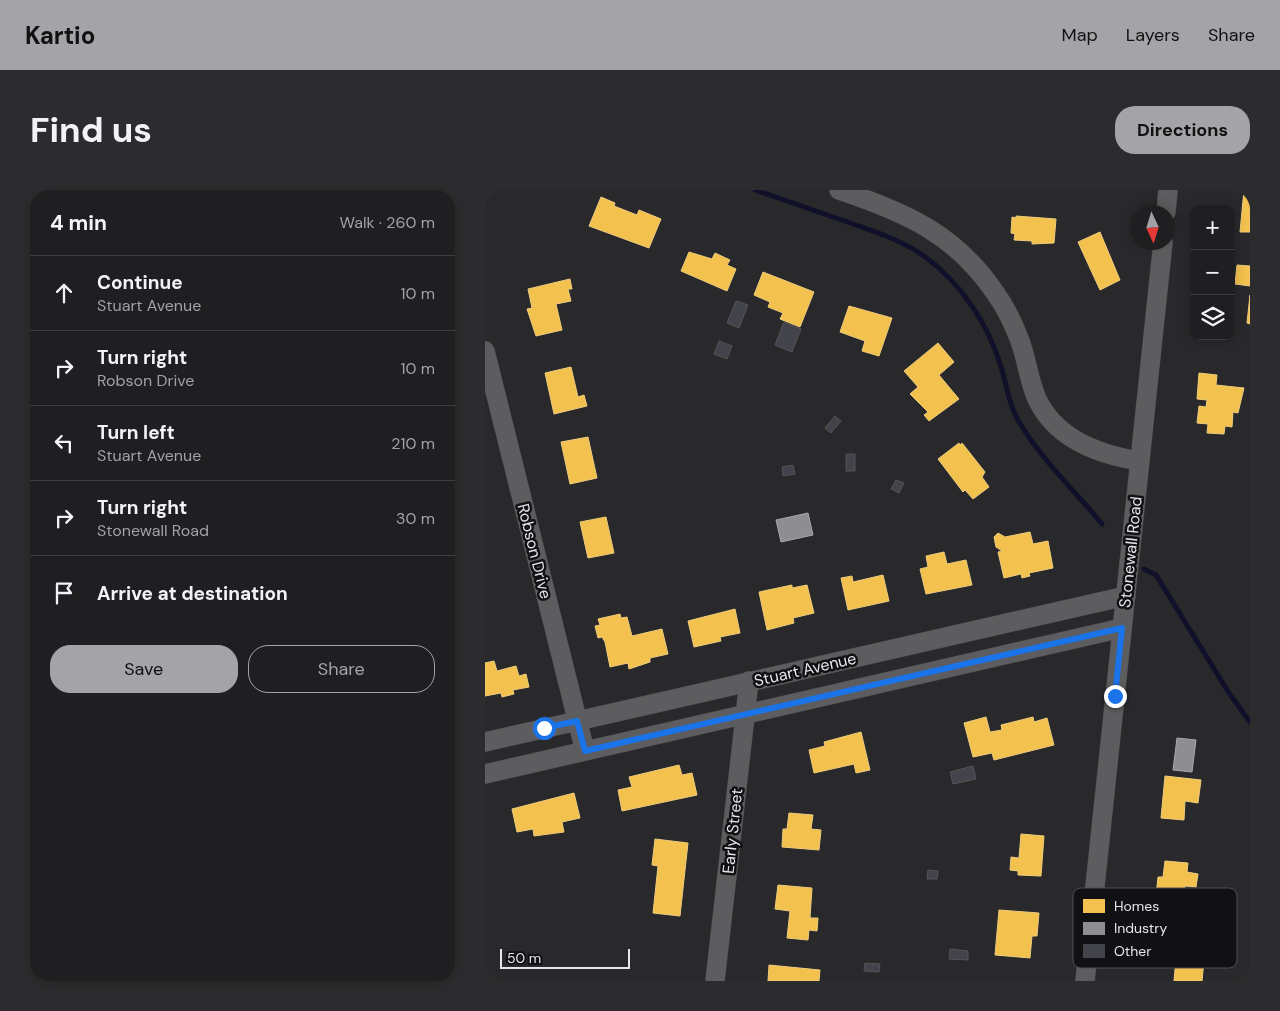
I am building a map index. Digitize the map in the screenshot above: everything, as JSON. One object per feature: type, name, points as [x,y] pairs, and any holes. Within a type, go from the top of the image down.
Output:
[{"type":"street","points":[[839,190],[906,214],[953,245],[979,271],[1009,314],[1020,341],[1038,400],[1057,426],[1077,442],[1113,457],[1140,461]]},
{"type":"street","points":[[1167,205],[1168,190]]},
{"type":"street","name":"Stonewall Road","points":[[1095,888],[1162,250]]},
{"type":"street","name":"Robson Drive","points":[[485,351],[585,751]]},
{"type":"street","name":"Stuart Avenue","points":[[485,742],[1126,596]]},
{"type":"street","name":"Stuart Avenue","points":[[485,774],[1122,628]]},
{"type":"street","name":"Early Street","points":[[715,981],[749,681]]},
{"type":"street","name":"Stonewall Road","points":[[1085,981],[1086,968]]},
{"type":"building: Homes","points":[[1244,190],[1250,190],[1250,232],[1240,232]]},
{"type":"building: Homes","points":[[601,197],[615,203],[614,206],[637,215],[639,210],[661,219],[649,248],[589,226]]},
{"type":"building: Homes","points":[[1016,216],[1056,219],[1054,243],[1032,244],[1032,241],[1014,240],[1015,234],[1011,233],[1012,217],[1016,218]]},
{"type":"building: Homes","points":[[1100,232],[1120,280],[1100,290],[1078,242]]},
{"type":"building: Homes","points":[[689,252],[712,259],[715,253],[730,260],[727,265],[736,269],[727,291],[681,271]]},
{"type":"building: Homes","points":[[1237,265],[1250,266],[1250,286],[1235,284]]},
{"type":"building: Homes","points":[[763,272],[814,292],[800,327],[780,319],[783,313],[768,307],[770,302],[754,295]]},
{"type":"building: Homes","points":[[570,279],[572,289],[568,289],[571,301],[556,304],[562,330],[536,336],[527,309],[532,308],[528,289]]},
{"type":"building: Homes","points":[[1250,295],[1250,324],[1247,323]]},
{"type":"building: Homes","points":[[849,306],[892,318],[879,356],[862,351],[865,341],[840,332]]},
{"type":"building: Homes","points":[[938,343],[954,362],[939,375],[959,399],[929,421],[924,415],[928,412],[910,394],[918,387],[904,371]]},
{"type":"building: Homes","points":[[571,367],[578,397],[584,395],[587,406],[554,414],[545,373]]},
{"type":"building: Homes","points":[[1199,373],[1217,375],[1216,385],[1244,388],[1238,413],[1233,412],[1232,427],[1225,426],[1224,434],[1207,433],[1208,424],[1197,423],[1199,406],[1206,407],[1207,400],[1197,399]]},
{"type":"building: Homes","points":[[588,437],[597,478],[570,484],[561,442]]},
{"type":"building: Homes","points":[[959,443],[960,445],[962,443],[985,472],[982,477],[989,487],[973,499],[965,490],[963,492],[938,459]]},
{"type":"building: Homes","points":[[606,517],[614,553],[588,558],[580,522]]},
{"type":"building: Homes","points":[[1030,532],[1033,544],[1048,541],[1053,568],[1029,573],[1030,576],[1022,578],[1021,574],[1004,578],[998,552],[1002,551],[996,547],[994,537],[998,533],[1005,537]]},
{"type":"building: Homes","points":[[944,552],[947,564],[966,560],[972,585],[926,594],[920,569],[928,567],[926,556]]},
{"type":"building: Homes","points":[[883,575],[889,601],[848,610],[841,578],[852,576],[853,582]]},
{"type":"building: Homes","points":[[792,585],[792,588],[807,585],[814,613],[793,618],[794,623],[767,630],[759,592]]},
{"type":"building: Homes","points":[[735,609],[740,633],[720,637],[721,641],[694,647],[688,621]]},
{"type":"building: Homes","points":[[620,614],[621,618],[627,617],[632,636],[662,629],[668,654],[650,658],[650,662],[629,669],[628,663],[610,667],[605,642],[602,637],[598,638],[595,626],[600,625],[598,619]]},
{"type":"building: Homes","points":[[494,661],[497,671],[516,666],[519,676],[526,674],[529,687],[513,690],[514,694],[502,697],[501,693],[485,696],[485,663]]},
{"type":"building: Homes","points":[[986,717],[990,732],[1002,730],[1001,725],[1033,717],[1034,722],[1047,718],[1054,745],[994,760],[992,753],[973,757],[964,723]]},
{"type":"building: Homes","points":[[861,732],[870,770],[856,773],[854,764],[814,773],[809,750],[825,746],[824,742]]},
{"type":"building: Homes","points":[[679,765],[682,775],[692,773],[697,795],[622,811],[618,790],[632,787],[629,777]]},
{"type":"building: Homes","points":[[1165,776],[1201,780],[1198,803],[1185,801],[1184,820],[1161,818]]},
{"type":"building: Homes","points":[[574,793],[580,818],[562,822],[564,832],[534,836],[533,829],[517,832],[512,809]]},
{"type":"building: Homes","points":[[789,813],[813,815],[811,829],[821,830],[819,850],[782,847],[783,829],[787,829]]},
{"type":"building: Homes","points":[[1021,834],[1044,836],[1041,876],[1018,875],[1018,871],[1010,870],[1011,857],[1019,858]]},
{"type":"building: Homes","points":[[655,839],[688,843],[680,916],[653,913],[658,866],[652,865]]},
{"type":"building: Homes","points":[[1165,861],[1188,863],[1187,872],[1198,874],[1196,887],[1185,886],[1185,888],[1157,888],[1158,877],[1163,877]]},
{"type":"building: Homes","points":[[778,885],[812,888],[810,918],[818,918],[817,931],[809,930],[808,940],[787,938],[790,911],[775,909]]},
{"type":"building: Homes","points":[[999,910],[1039,913],[1037,936],[1032,936],[1030,958],[995,955]]},
{"type":"building: Homes","points":[[769,965],[820,970],[819,981],[768,981]]},
{"type":"building: Homes","points":[[1175,968],[1203,968],[1202,981],[1174,981]]},
{"type":"building: Industry","points":[[808,513],[813,535],[781,542],[776,520]]},
{"type":"building: Industry","points":[[1177,738],[1196,740],[1192,772],[1173,770]]},
{"type":"building: Other","points":[[736,301],[748,305],[739,328],[727,323]]},
{"type":"building: Other","points":[[784,322],[801,329],[792,352],[775,345]]},
{"type":"building: Other","points":[[719,341],[732,346],[727,359],[714,354]]},
{"type":"building: Other","points":[[835,416],[841,421],[831,433],[825,428]]},
{"type":"building: Other","points":[[846,454],[855,454],[855,471],[846,471]]},
{"type":"building: Other","points":[[793,465],[795,474],[783,476],[782,467]]},
{"type":"building: Other","points":[[896,480],[904,483],[899,493],[891,489]]},
{"type":"building: Other","points":[[973,766],[976,779],[953,784],[950,772]]},
{"type":"building: Other","points":[[928,870],[938,871],[937,879],[927,879]]},
{"type":"building: Other","points":[[950,949],[968,951],[968,960],[949,959]]},
{"type":"building: Other","points":[[865,963],[880,964],[879,972],[864,971]]},
{"type":"waterway","points":[[755,190],[886,236],[915,250],[938,267],[962,293],[990,337],[1002,370],[1012,408],[1018,420],[1036,448],[1102,524]]},
{"type":"waterway","points":[[1144,569],[1156,575],[1229,693],[1250,722]]},
{"type":"route","points":[[544,728],[577,721],[585,751],[1122,628],[1115,696]]}]
